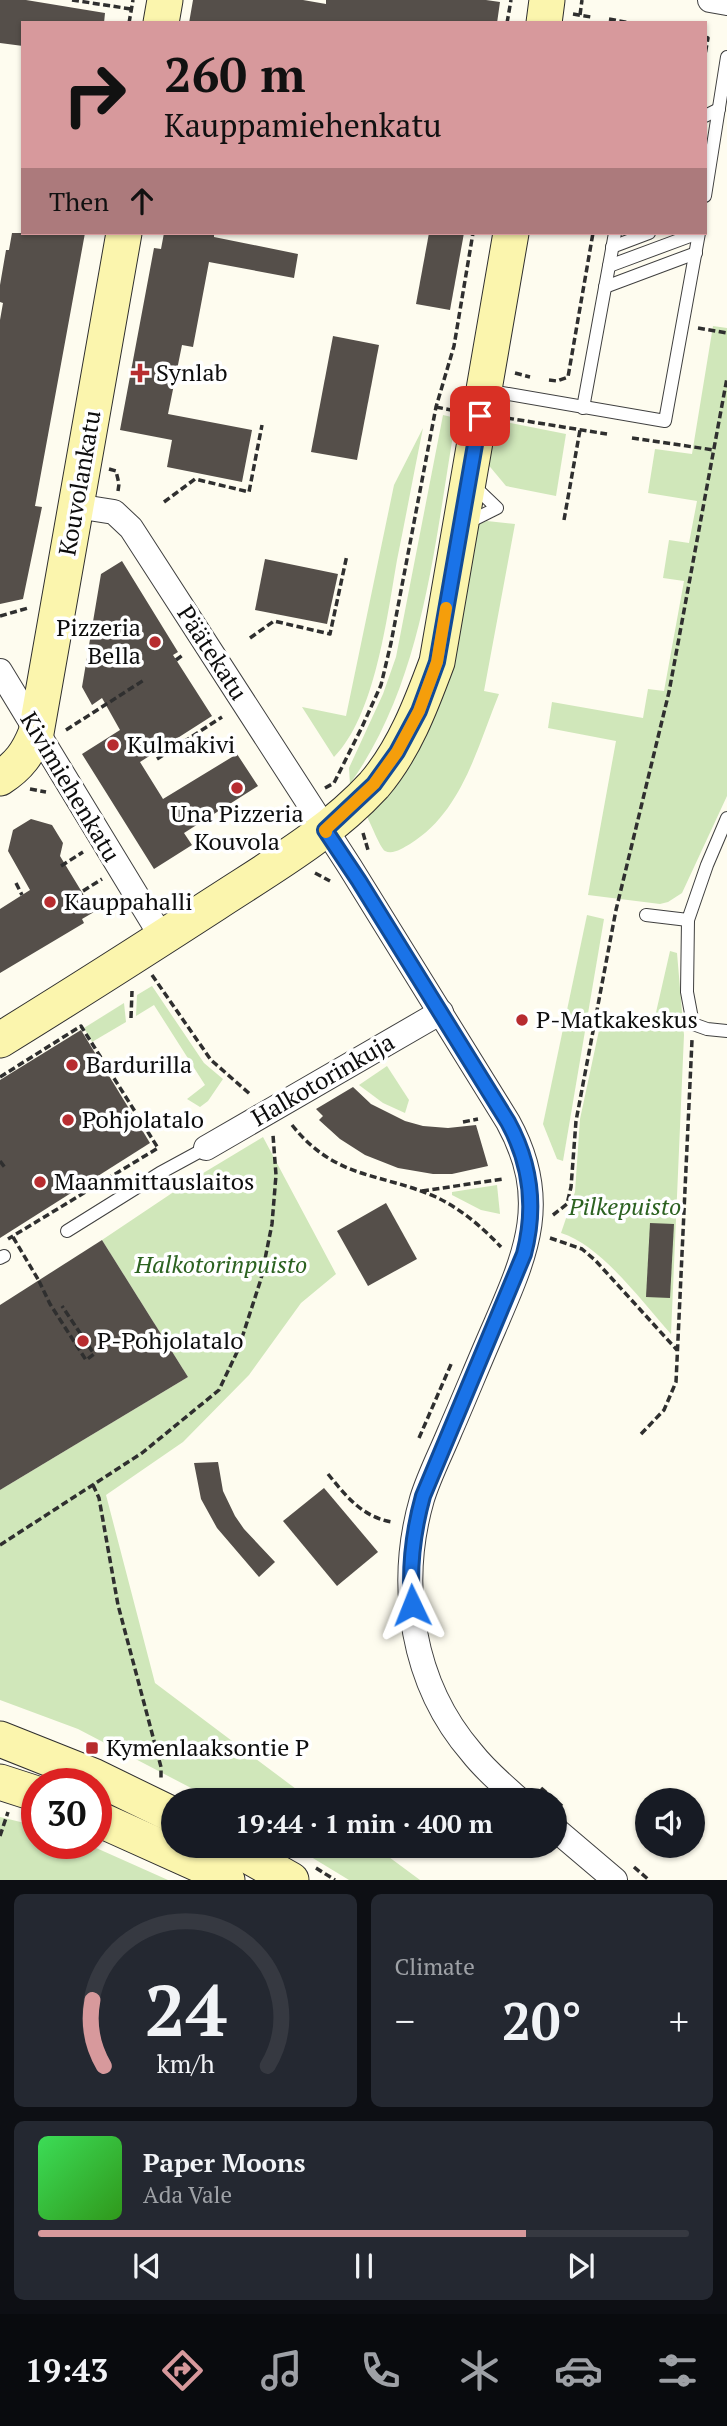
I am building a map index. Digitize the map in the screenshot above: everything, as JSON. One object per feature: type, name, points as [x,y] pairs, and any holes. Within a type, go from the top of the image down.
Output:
[{"type":"street","points":[[146,16],[165,0]]},
{"type":"street","points":[[710,0],[727,3]]},
{"type":"street","name":"Kouvolankatu","points":[[0,778],[13,770],[49,733],[76,506],[124,235]]},
{"type":"street","points":[[0,1040],[293,854],[325,830],[374,784],[397,752],[419,711],[437,662],[510,235]]},
{"type":"street","name":"Päätekatu","points":[[76,506],[114,512],[131,528],[441,1012],[516,1137],[528,1173],[532,1213],[529,1234],[520,1264],[423,1496],[414,1538],[411,1570],[412,1605],[420,1656],[429,1685],[439,1706],[471,1752],[508,1788]]},
{"type":"street","name":"Kivimiehenkatu","points":[[0,671],[49,733],[163,939]]},
{"type":"street","name":"Halkotorinkuja","points":[[206,1148],[441,1012]]},
{"type":"street","points":[[0,1739],[93,1776],[161,1797]]},
{"type":"street","points":[[112,1825],[205,1867],[227,1880]]},
{"type":"street","points":[[567,1839],[614,1880]]},
{"type":"street","points":[[252,1858],[291,1880]]},
{"type":"lane","points":[[707,171],[711,131],[719,109],[727,57]]},
{"type":"lane","points":[[707,115],[719,109]]},
{"type":"lane","points":[[583,408],[615,235]]},
{"type":"lane","points":[[612,247],[644,235]]},
{"type":"lane","points":[[609,266],[693,235]]},
{"type":"lane","points":[[483,403],[583,408],[665,421],[698,235]]},
{"type":"lane","points":[[605,287],[696,253]]},
{"type":"lane","points":[[727,818],[688,920],[687,992],[693,1024],[727,1031]]},
{"type":"lane","points":[[646,915],[688,920]]},
{"type":"lane","points":[[67,1231],[160,1173],[206,1148]]},
{"type":"path","points":[[72,0],[146,16]]},
{"type":"path","points":[[133,0],[146,16]]},
{"type":"path","points":[[507,21],[511,0]]},
{"type":"path","points":[[580,15],[582,0]]},
{"type":"path","points":[[553,12],[591,17]]},
{"type":"path","points":[[609,19],[619,21]]},
{"type":"path","points":[[318,792],[334,783],[381,685],[436,407],[454,346],[473,235]]},
{"type":"path","points":[[549,380],[557,382],[568,377],[593,235]]},
{"type":"path","points":[[682,326],[727,333]]},
{"type":"path","points":[[515,374],[530,377]]},
{"type":"path","points":[[553,1215],[567,1204],[571,1187],[576,1121],[616,910],[669,692],[727,378]]},
{"type":"path","points":[[436,407],[483,403],[493,419],[509,417],[607,434]]},
{"type":"path","points":[[164,502],[195,479],[249,492],[262,425]]},
{"type":"path","points":[[564,520],[580,430]]},
{"type":"path","points":[[632,438],[714,450]]},
{"type":"path","points":[[116,471],[119,484]]},
{"type":"path","points":[[250,638],[274,621],[330,634],[347,555]]},
{"type":"path","points":[[0,616],[37,606]]},
{"type":"path","points":[[176,660],[184,654]]},
{"type":"path","points":[[49,733],[144,680]]},
{"type":"path","points":[[158,759],[222,717]]},
{"type":"path","points":[[61,866],[86,850]]},
{"type":"path","points":[[315,873],[330,880],[337,890]]},
{"type":"path","points":[[83,891],[104,878]]},
{"type":"path","points":[[16,883],[22,895]]},
{"type":"path","points":[[153,976],[211,1060],[294,1127],[311,1146],[356,1173],[447,1203],[479,1225],[501,1247]]},
{"type":"path","points":[[131,1018],[132,991]]},
{"type":"path","points":[[81,1022],[107,1069]]},
{"type":"path","points":[[641,1434],[664,1410],[676,1382],[693,1024]]},
{"type":"path","points":[[0,1077],[81,1026],[158,1148],[12,1237],[1,1253]]},
{"type":"path","points":[[0,1545],[142,1452],[219,1390],[238,1350],[261,1279],[272,1224],[276,1175],[273,1109]]},
{"type":"path","points":[[463,1122],[478,1119],[483,1127]]},
{"type":"path","points":[[0,1161],[6,1170]]},
{"type":"path","points":[[501,1168],[505,1185]]},
{"type":"path","points":[[420,1192],[503,1179]]},
{"type":"path","points":[[34,1215],[38,1220]]},
{"type":"path","points":[[12,1237],[86,1360],[94,1354],[62,1306]]},
{"type":"path","points":[[499,1253],[503,1238]]},
{"type":"path","points":[[550,1238],[582,1249],[595,1260],[677,1350]]},
{"type":"path","points":[[417,1444],[454,1358]]},
{"type":"path","points":[[328,1474],[360,1509],[376,1518],[392,1522]]},
{"type":"path","points":[[93,1485],[99,1497],[118,1605],[165,1788]]},
{"type":"path","points":[[390,1530],[394,1512]]},
{"type":"path","points":[[0,1836],[15,1795]]},
{"type":"green space","points":[[713,326],[727,328],[727,796],[682,893],[660,904],[588,895],[616,741],[548,728],[552,702],[643,718],[648,689],[664,691],[684,581],[663,578],[669,540],[689,543],[697,501],[648,493],[655,449],[692,454]]},
{"type":"green space","points":[[443,415],[456,418],[423,608],[411,655],[395,700],[375,743],[350,784],[349,768],[383,694],[396,657]]},
{"type":"green space","points":[[496,420],[566,434],[556,496],[506,486],[486,462]]},
{"type":"green space","points":[[423,428],[377,664],[360,717],[334,757],[302,707],[346,716],[394,485]]},
{"type":"green space","points":[[487,521],[515,524],[484,691],[499,694],[466,777],[443,815],[428,831],[410,844],[388,852],[380,845],[365,813],[472,526]]},
{"type":"green space","points":[[587,915],[604,919],[563,1161],[557,1159],[543,1124]]},
{"type":"green space","name":"Pilkepuisto","points":[[670,951],[677,953],[684,1035],[671,1334],[606,1262],[576,1239],[561,1233],[575,1192],[580,1119],[601,1021],[652,1030]]},
{"type":"green space","points":[[152,986],[204,1063],[223,1079],[208,1101],[200,1107],[187,1099],[205,1085],[154,1005],[136,1016],[137,995]]},
{"type":"green space","points":[[124,1003],[126,1022],[92,1042],[84,1028]]},
{"type":"green space","points":[[387,1066],[409,1100],[405,1113],[383,1103],[359,1085]]},
{"type":"green space","name":"Halkotorinpuisto","points":[[263,1137],[336,1274],[301,1303],[249,1375],[183,1442],[106,1495],[155,1683],[295,1788],[191,1788],[78,1729],[0,1700],[0,1490],[188,1377],[102,1240],[190,1181]]},
{"type":"green space","points":[[497,1185],[500,1214],[481,1210],[452,1195],[452,1192]]},
{"type":"green space","points":[[0,1817],[21,1822],[21,1859],[112,1859],[112,1855],[168,1880],[0,1880]]},
{"type":"green space","points":[[313,1858],[390,1858],[420,1880],[349,1880]]},
{"type":"building","points":[[0,0],[26,0],[105,13],[104,21],[21,21],[21,46],[0,43]]},
{"type":"building","points":[[193,0],[303,0],[326,4],[326,0],[500,2],[497,21],[189,21]]},
{"type":"building","points":[[12,233],[85,235],[35,506],[42,507],[23,599],[0,604],[0,320],[3,303],[0,302],[0,285],[6,250],[9,250]]},
{"type":"building","points":[[164,235],[214,235],[298,254],[294,278],[209,262],[193,347],[182,345],[168,414],[252,430],[242,482],[167,467],[172,440],[120,430],[154,248],[161,249]]},
{"type":"building","points":[[429,235],[464,235],[450,310],[416,304]]},
{"type":"building","points":[[333,336],[379,345],[357,460],[311,452]]},
{"type":"building","points":[[265,559],[338,574],[327,624],[255,610]]},
{"type":"building","points":[[122,561],[178,652],[173,655],[212,716],[140,762],[163,799],[237,754],[258,786],[184,833],[192,845],[154,869],[82,754],[120,730],[102,698],[92,705],[82,687],[101,574]]},
{"type":"building","name":"Kauppahalli","points":[[31,819],[52,825],[63,843],[60,856],[94,912],[82,919],[84,923],[0,973],[0,909],[30,890],[8,851],[13,830]]},
{"type":"building","name":"Pohjolatalo","points":[[81,1030],[150,1143],[0,1238],[0,1080]]},
{"type":"building","points":[[353,1087],[371,1104],[405,1121],[448,1128],[476,1125],[488,1166],[452,1174],[433,1174],[398,1168],[365,1155],[340,1139],[319,1120],[323,1116],[316,1109]]},
{"type":"building","points":[[386,1203],[417,1259],[368,1286],[337,1231]]},
{"type":"building","points":[[650,1223],[674,1224],[670,1298],[646,1297]]},
{"type":"building","name":"P-Pohjolatalo","points":[[102,1240],[188,1377],[0,1490],[0,1305]]},
{"type":"building","points":[[218,1462],[223,1491],[235,1516],[275,1562],[259,1577],[217,1528],[201,1499],[194,1463]]},
{"type":"building","points":[[324,1488],[378,1552],[337,1586],[283,1521]]},
{"type":"slow traffic","points":[[326,832],[325,830],[374,784],[397,752],[419,711],[437,662],[446,608]]},
{"type":"place","name":"Synlab","points":[[140,373]]},
{"type":"place","name":"Pizzeria Bella","points":[[155,642]]},
{"type":"place","name":"Kulmakivi","points":[[113,745]]},
{"type":"place","name":"Una Pizzeria Kouvola","points":[[237,788]]},
{"type":"place","name":"Kauppahalli","points":[[50,902]]},
{"type":"place","name":"P-Matkakeskus","points":[[522,1020]]},
{"type":"place","name":"Bardurilla","points":[[72,1065]]},
{"type":"place","name":"Pohjolatalo","points":[[68,1120]]},
{"type":"place","name":"Maanmittauslaitos","points":[[40,1182]]},
{"type":"place","name":"P-Pohjolatalo","points":[[83,1341]]},
{"type":"place","name":"Kymenlaaksontie P","points":[[92,1748]]},
{"type":"route","points":[[412,1605],[410,1586],[414,1538],[423,1496],[524,1254],[532,1213],[531,1194],[523,1154],[508,1122],[325,830],[374,784],[397,752],[419,711],[437,662],[480,416]]}]
